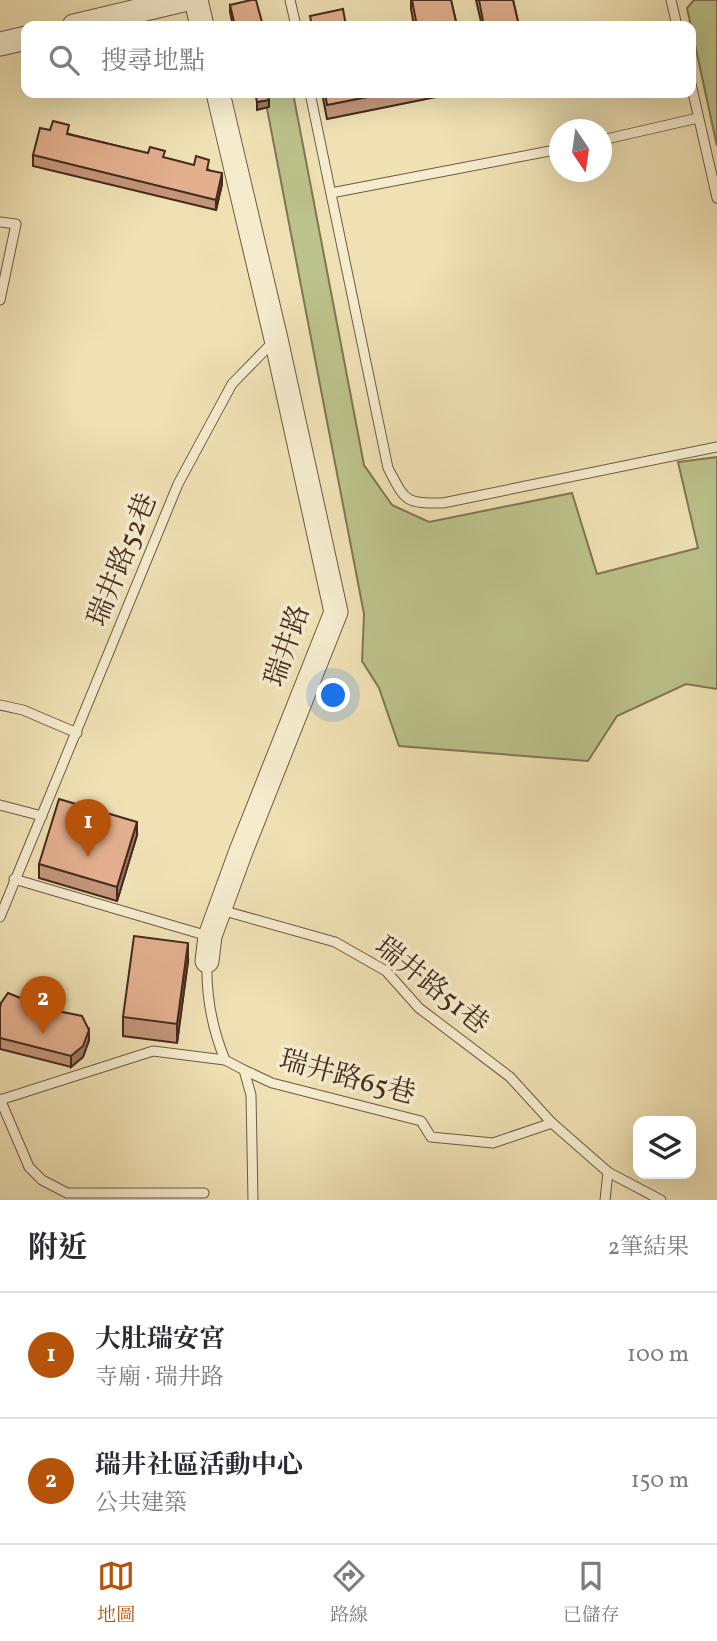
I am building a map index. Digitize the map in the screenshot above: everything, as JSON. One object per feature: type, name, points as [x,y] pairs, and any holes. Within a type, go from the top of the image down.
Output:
[{"type":"street","points":[[95,21],[183,0]]},
{"type":"street","points":[[195,0],[201,21]]},
{"type":"street","points":[[0,44],[21,39]]},
{"type":"street","name":"瑞井路","points":[[207,961],[209,936],[336,612],[219,98]]},
{"type":"lane","points":[[290,0],[295,21]]},
{"type":"lane","points":[[671,0],[676,21]]},
{"type":"lane","points":[[311,98],[388,468],[402,494],[414,503],[443,503],[717,447]]},
{"type":"lane","points":[[694,98],[717,198]]},
{"type":"lane","points":[[612,138],[698,118]]},
{"type":"lane","points":[[331,193],[549,151]]},
{"type":"lane","points":[[0,222],[16,224],[0,300]]},
{"type":"lane","name":"瑞井路52巷","points":[[0,917],[178,484],[232,384],[276,339]]},
{"type":"lane","points":[[0,705],[23,710],[77,733]]},
{"type":"lane","points":[[0,806],[42,816]]},
{"type":"lane","points":[[14,879],[209,936]]},
{"type":"lane","name":"瑞井路51巷","points":[[220,910],[335,942],[386,971],[419,1008],[510,1077],[552,1123],[608,1172],[661,1200]]},
{"type":"lane","name":"瑞井路","points":[[207,961],[206,992],[217,1040],[225,1060]]},
{"type":"lane","points":[[204,1193],[67,1193],[41,1180],[29,1167],[0,1100],[153,1051],[225,1060],[244,1070],[251,1096],[253,1200]]},
{"type":"lane","name":"瑞井路65巷","points":[[244,1070],[272,1083],[421,1121],[431,1137],[493,1143],[552,1123]]},
{"type":"lane","points":[[605,1200],[608,1172]]},
{"type":"green space","points":[[694,0],[717,0],[717,146],[696,49],[696,21],[690,21],[687,8]]},
{"type":"green space","points":[[265,98],[294,98],[364,465],[392,505],[429,522],[572,493],[597,574],[698,548],[678,462],[717,457],[717,689],[686,684],[617,716],[588,761],[399,746],[379,688],[362,661],[364,614]]},
{"type":"building","points":[[256,0],[262,21],[234,21],[230,5]]},
{"type":"building","points":[[412,0],[451,0],[456,21],[416,21]]},
{"type":"building","points":[[479,0],[513,0],[518,21],[483,21]]},
{"type":"building","points":[[343,9],[345,21],[311,21],[310,16]]},
{"type":"building","points":[[256,98],[269,100],[257,102]]},
{"type":"building","points":[[326,98],[363,98],[327,105]]},
{"type":"building","points":[[53,121],[69,125],[67,134],[148,153],[150,147],[165,151],[163,157],[194,165],[196,156],[209,160],[207,170],[222,173],[216,200],[33,155],[40,128],[50,130]]},
{"type":"building","points":[[59,799],[137,822],[117,887],[39,864]]},
{"type":"building","points":[[134,936],[188,943],[177,1024],[123,1017]]},
{"type":"building","points":[[8,993],[48,1009],[82,1016],[89,1030],[83,1046],[71,1056],[0,1038],[0,1008]]},
{"type":"place","name":"大肚瑞安宮","points":[[88,857]]},
{"type":"place","name":"瑞井社區活動中心","points":[[43,1034]]}]
